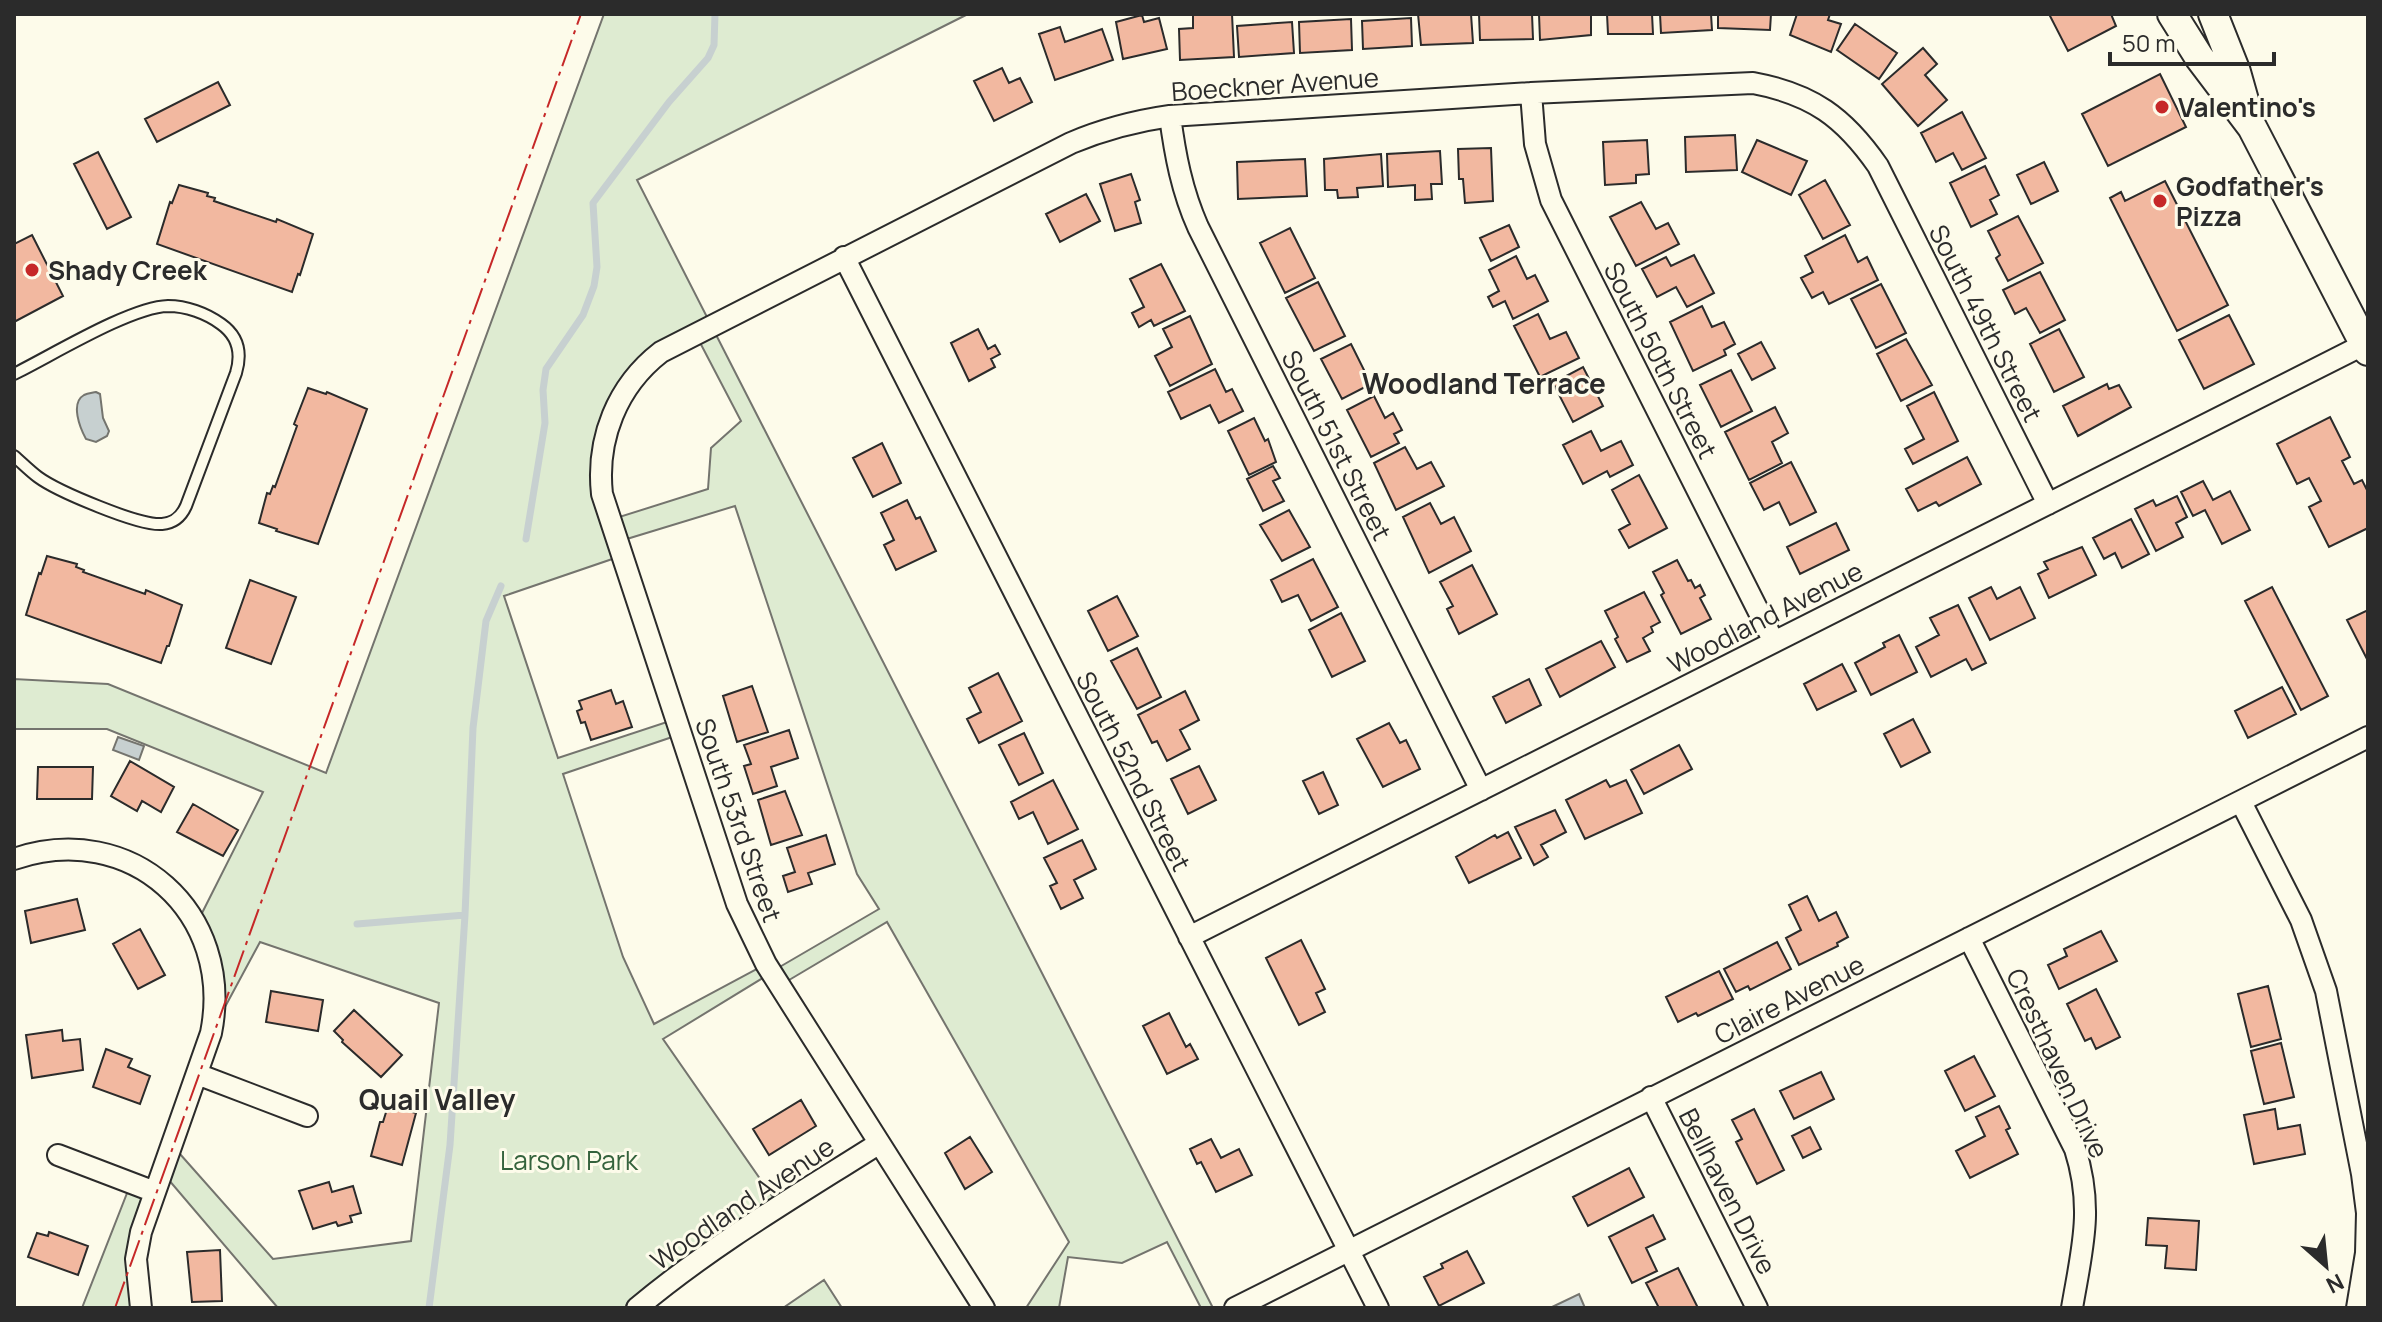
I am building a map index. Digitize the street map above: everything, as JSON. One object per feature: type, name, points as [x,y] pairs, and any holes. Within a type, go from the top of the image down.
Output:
[{"type":"main road","points":[[2172,14],[2199,57],[2252,127],[2366,347]]},
{"type":"main road","points":[[2213,14],[2236,72],[2252,127]]},
{"type":"street","name":"Boeckner Avenue","points":[[695,333],[1099,131],[1170,116],[1531,93],[1753,83],[1808,98],[1862,144],[1878,166]]},
{"type":"street","name":"South 50th Street","points":[[1531,93],[1535,144],[1551,200],[1774,642]]},
{"type":"street","name":"South 51st Street","points":[[1170,116],[1182,186],[1198,227],[1481,790]]},
{"type":"street","name":"South 49th Street","points":[[1878,166],[2048,504]]},
{"type":"street","name":"South 52nd Street","points":[[844,257],[1378,1308]]},
{"type":"street","name":"South 53rd Street","points":[[695,333],[655,357],[621,396],[603,446],[602,494],[746,924],[766,964],[984,1308]]},
{"type":"street","name":"Woodland Avenue","points":[[1189,937],[2366,347]]},
{"type":"street","name":"Claire Avenue","points":[[1235,1308],[2368,737]]},
{"type":"street","points":[[2241,802],[2301,920],[2326,991],[2367,1213],[2366,1253],[2357,1308]]},
{"type":"street","points":[[14,859],[68,849],[111,855],[141,868],[157,879],[187,909],[210,957],[215,983],[214,1019],[141,1232],[136,1259],[141,1308]]},
{"type":"street","name":"Cresthaven Drive","points":[[1969,938],[2075,1149],[2083,1174],[2086,1230],[2072,1308]]},
{"type":"street","points":[[197,1074],[307,1116]]},
{"type":"street","name":"Bellhaven Drive","points":[[1651,1097],[1757,1308]]},
{"type":"street","name":"Woodland Avenue","points":[[637,1308],[731,1237],[878,1144]]},
{"type":"street","points":[[58,1155],[155,1192]]},
{"type":"lane","points":[[14,374],[124,319],[143,311],[169,306],[196,312],[221,324],[234,337],[240,352],[236,373],[186,506],[182,514],[171,522],[156,524],[137,521],[57,488],[38,477],[14,456]]},
{"type":"green space","name":"Larson Park","points":[[604,14],[968,14],[637,180],[1213,1308],[1201,1308],[1167,1242],[1122,1263],[1068,1257],[1059,1308],[1026,1308],[1069,1242],[887,922],[779,986],[771,973],[663,1039],[779,1206],[637,1308],[278,1308],[162,1172],[172,1145],[273,1259],[411,1241],[439,1003],[260,942],[211,1033],[196,925],[263,792],[107,729],[14,729],[14,679],[108,684],[326,773]],"holes":[[[695,333],[741,421],[711,448],[708,489],[610,520],[610,420],[661,352]],[[735,506],[857,874],[879,909],[771,972],[766,964],[654,1024],[623,957],[563,774],[681,734],[676,719],[558,758],[504,596],[621,556],[617,542]]]},
{"type":"green space","points":[[131,1183],[155,1192],[141,1232],[141,1308],[82,1308]]},
{"type":"green space","points":[[824,1280],[842,1308],[783,1308]]},
{"type":"shaded area","points":[[96,392],[100,394],[103,418],[109,431],[107,436],[96,442],[86,439],[77,410],[80,399]]},
{"type":"shaded area","points":[[118,737],[144,746],[139,760],[113,750]]},
{"type":"shaded area","points":[[1579,1294],[1585,1308],[1550,1308]]},
{"type":"building","points":[[1232,14],[1234,57],[1180,60],[1179,29],[1193,28],[1193,15]]},
{"type":"building","points":[[1418,14],[1471,14],[1473,43],[1421,45]]},
{"type":"building","points":[[1479,14],[1532,14],[1533,39],[1480,40]]},
{"type":"building","points":[[1539,14],[1591,14],[1591,35],[1540,40]]},
{"type":"building","points":[[1607,14],[1652,14],[1653,34],[1608,34]]},
{"type":"building","points":[[1660,14],[1711,14],[1712,30],[1661,33]]},
{"type":"building","points":[[1718,14],[1771,14],[1770,30],[1718,28]]},
{"type":"building","points":[[1797,14],[1830,14],[1828,20],[1841,24],[1831,52],[1790,35]]},
{"type":"building","points":[[2049,14],[2111,14],[2116,26],[2068,51]]},
{"type":"building","points":[[1142,15],[1144,22],[1159,18],[1167,49],[1123,59],[1116,22]]},
{"type":"building","points":[[1411,18],[1412,46],[1363,49],[1362,21]]},
{"type":"building","points":[[1351,19],[1352,50],[1300,53],[1299,22]]},
{"type":"building","points":[[1292,22],[1294,53],[1239,57],[1237,26]]},
{"type":"building","points":[[1855,24],[1897,53],[1879,79],[1837,50]]},
{"type":"building","points":[[1060,27],[1065,42],[1102,29],[1113,60],[1055,80],[1039,34]]},
{"type":"building","points":[[1923,48],[1937,64],[1925,75],[1947,100],[1918,126],[1882,84]]},
{"type":"building","points":[[1002,68],[1009,83],[1020,78],[1032,102],[994,121],[974,81]]},
{"type":"building","points":[[2160,74],[2186,127],[2108,166],[2082,114]]},
{"type":"building","points":[[218,82],[230,105],[157,142],[145,119]]},
{"type":"building","points":[[1962,112],[1986,158],[1962,170],[1953,153],[1936,162],[1921,133]]},
{"type":"building","points":[[1735,135],[1737,170],[1686,172],[1685,137]]},
{"type":"building","points":[[1647,140],[1649,174],[1636,175],[1636,183],[1605,185],[1603,142]]},
{"type":"building","points":[[1757,140],[1807,161],[1791,195],[1742,172]]},
{"type":"building","points":[[1491,148],[1493,201],[1465,203],[1463,179],[1459,179],[1458,149]]},
{"type":"building","points":[[1440,151],[1442,184],[1431,184],[1432,199],[1415,200],[1415,185],[1388,187],[1387,154]]},
{"type":"building","points":[[98,152],[131,217],[107,229],[74,164]]},
{"type":"building","points":[[1381,154],[1383,186],[1357,188],[1358,197],[1338,198],[1337,190],[1325,190],[1324,159]]},
{"type":"building","points":[[1305,159],[1307,196],[1238,199],[1237,162]]},
{"type":"building","points":[[2044,162],[2058,191],[2031,204],[2017,175]]},
{"type":"building","points":[[1985,166],[1999,195],[1990,200],[1997,214],[1971,227],[1950,183]]},
{"type":"building","points":[[1131,174],[1140,200],[1135,202],[1141,223],[1115,231],[1100,184]]},
{"type":"building","points":[[1825,180],[1850,225],[1823,239],[1799,195]]},
{"type":"building","points":[[2165,181],[2228,305],[2177,331],[2110,198],[2121,192],[2125,201]]},
{"type":"building","points":[[179,185],[208,193],[207,196],[215,198],[214,201],[276,222],[277,219],[313,234],[292,292],[157,244],[170,202]]},
{"type":"building","points":[[1086,194],[1100,221],[1060,242],[1046,214]]},
{"type":"building","points":[[1641,202],[1656,229],[1668,223],[1679,244],[1636,266],[1610,217]]},
{"type":"building","points":[[2018,216],[2043,263],[2008,281],[1996,258],[2000,255],[1988,231]]},
{"type":"building","points":[[1509,225],[1519,247],[1491,261],[1480,238]]},
{"type":"building","points":[[1290,228],[1315,278],[1285,293],[1260,243]]},
{"type":"building","name":"Shady Creek","points":[[32,235],[63,296],[14,322],[14,244]]},
{"type":"building","points":[[1845,235],[1858,262],[1867,257],[1878,280],[1829,304],[1823,292],[1812,298],[1801,278],[1813,272],[1805,256]]},
{"type":"building","points":[[1694,255],[1714,293],[1687,307],[1676,287],[1657,297],[1642,269],[1666,257],[1671,266]]},
{"type":"building","points":[[1516,256],[1527,279],[1535,275],[1548,301],[1513,319],[1505,301],[1493,307],[1488,297],[1499,291],[1489,270]]},
{"type":"building","points":[[1161,264],[1185,311],[1154,326],[1151,320],[1139,327],[1132,313],[1144,307],[1130,279]]},
{"type":"building","points":[[2040,272],[2065,320],[2040,333],[2026,308],[2015,314],[2003,290]]},
{"type":"building","points":[[1318,282],[1345,336],[1314,351],[1286,298]]},
{"type":"building","points":[[1881,284],[1906,333],[1876,348],[1851,299]]},
{"type":"building","points":[[1702,306],[1712,327],[1724,322],[1735,344],[1724,350],[1726,355],[1693,371],[1670,322]]},
{"type":"building","points":[[1538,314],[1550,339],[1566,332],[1579,358],[1540,377],[1514,326]]},
{"type":"building","points":[[2229,315],[2254,364],[2204,389],[2179,340]]},
{"type":"building","points":[[1190,316],[1212,364],[1170,386],[1155,356],[1172,347],[1163,329]]},
{"type":"building","points":[[978,329],[988,349],[995,345],[1000,354],[991,359],[995,367],[969,381],[951,343]]},
{"type":"building","points":[[2059,329],[2084,377],[2054,392],[2030,344]]},
{"type":"building","points":[[1906,339],[1932,385],[1901,401],[1877,354]]},
{"type":"building","points":[[1761,342],[1775,368],[1752,380],[1738,354]]},
{"type":"building","points":[[1351,344],[1371,384],[1342,399],[1321,359]]},
{"type":"building","points":[[1583,367],[1603,406],[1573,422],[1553,383]]},
{"type":"building","points":[[1215,369],[1226,392],[1232,389],[1243,411],[1219,423],[1210,405],[1181,419],[1168,392]]},
{"type":"building","points":[[1731,370],[1752,411],[1721,427],[1700,385]]},
{"type":"building","points":[[2107,384],[2109,389],[2119,385],[2131,407],[2078,436],[2063,406]]},
{"type":"building","points":[[308,388],[327,392],[367,409],[318,544],[259,523],[267,493],[270,494],[275,487]]},
{"type":"building","points":[[1934,392],[1958,441],[1913,464],[1905,449],[1924,439],[1907,406]]},
{"type":"building","points":[[1374,396],[1385,418],[1393,413],[1402,430],[1394,434],[1399,443],[1371,457],[1347,410]]},
{"type":"building","points":[[1775,407],[1788,433],[1772,442],[1782,463],[1749,480],[1725,432]]},
{"type":"building","points":[[2330,417],[2350,457],[2342,461],[2354,484],[2362,480],[2368,492],[2368,528],[2329,547],[2309,507],[2321,501],[2309,478],[2297,484],[2277,444]]},
{"type":"building","points":[[1254,418],[1265,441],[1268,439],[1276,462],[1249,475],[1228,431]]},
{"type":"building","points":[[1591,431],[1601,451],[1621,441],[1633,465],[1610,477],[1607,471],[1583,484],[1563,445]]},
{"type":"building","points":[[882,443],[901,483],[873,497],[853,458]]},
{"type":"building","points":[[1405,447],[1417,469],[1431,462],[1444,486],[1396,510],[1374,463]]},
{"type":"building","points":[[1967,457],[1981,484],[1939,506],[1936,502],[1918,511],[1906,489]]},
{"type":"building","points":[[1791,462],[1816,512],[1790,525],[1779,502],[1764,510],[1750,483]]},
{"type":"building","points":[[1273,466],[1280,478],[1273,481],[1284,501],[1263,511],[1247,479]]},
{"type":"building","points":[[1639,475],[1667,528],[1629,548],[1619,530],[1630,524],[1612,490]]},
{"type":"building","points":[[2203,481],[2213,500],[2230,491],[2250,530],[2222,544],[2205,510],[2193,516],[2181,492]]},
{"type":"building","points":[[2177,496],[2187,517],[2176,523],[2183,537],[2156,551],[2135,509],[2153,500],[2156,506]]},
{"type":"building","points":[[907,500],[916,519],[920,517],[936,551],[896,570],[884,545],[894,540],[881,513]]},
{"type":"building","points":[[1430,503],[1441,524],[1454,517],[1471,551],[1429,573],[1403,517]]},
{"type":"building","points":[[1289,510],[1310,547],[1282,561],[1260,525]]},
{"type":"building","points":[[2131,519],[2149,554],[2122,568],[2115,553],[2104,559],[2093,538]]},
{"type":"building","points":[[1836,523],[1849,550],[1800,574],[1787,547]]},
{"type":"building","points":[[2082,547],[2096,575],[2049,598],[2038,574],[2048,569],[2044,562]]},
{"type":"building","points":[[47,556],[77,564],[76,567],[83,572],[145,594],[146,590],[182,605],[161,663],[26,615]]},
{"type":"building","points":[[1313,559],[1338,607],[1311,621],[1298,595],[1282,602],[1271,580]]},
{"type":"building","points":[[1677,560],[1688,581],[1691,580],[1695,588],[1700,585],[1705,595],[1700,598],[1711,619],[1681,634],[1653,572]]},
{"type":"building","points":[[1472,565],[1497,614],[1459,634],[1447,609],[1453,606],[1440,582]]},
{"type":"building","points":[[250,580],[296,597],[271,664],[226,648]]},
{"type":"building","points":[[1991,587],[1997,599],[2020,587],[2035,618],[1990,640],[1969,598]]},
{"type":"building","points":[[2272,587],[2328,696],[2301,710],[2245,601]]},
{"type":"building","points":[[1644,592],[1660,622],[1651,627],[1653,632],[1643,638],[1650,651],[1627,662],[1605,611]]},
{"type":"building","points":[[1117,596],[1138,636],[1108,651],[1088,611]]},
{"type":"building","points":[[1958,605],[1986,663],[1972,670],[1966,659],[1931,677],[1916,647],[1939,635],[1930,618]]},
{"type":"building","points":[[2368,610],[2368,661],[2347,620]]},
{"type":"building","points":[[1341,613],[1365,661],[1332,677],[1309,630]]},
{"type":"building","points":[[1899,635],[1917,672],[1871,695],[1855,663],[1885,647],[1883,643]]},
{"type":"building","points":[[1601,641],[1615,667],[1560,697],[1546,669]]},
{"type":"building","points":[[1137,648],[1161,697],[1137,709],[1111,661]]},
{"type":"building","points":[[1842,664],[1856,691],[1817,710],[1804,684]]},
{"type":"building","points":[[998,673],[1022,721],[979,743],[967,719],[981,712],[969,688]]},
{"type":"building","points":[[1529,679],[1541,705],[1506,723],[1493,697]]},
{"type":"building","points":[[752,686],[768,732],[737,742],[723,696]]},
{"type":"building","points":[[2282,687],[2296,714],[2248,738],[2235,711]]},
{"type":"building","points":[[611,690],[616,704],[623,701],[632,727],[591,740],[585,722],[581,723],[577,711],[582,709],[579,701]]},
{"type":"building","points":[[1185,691],[1199,720],[1180,730],[1190,749],[1167,761],[1157,741],[1152,743],[1138,715]]},
{"type":"building","points":[[1913,719],[1930,752],[1901,767],[1884,734]]},
{"type":"building","points":[[1389,723],[1400,743],[1406,740],[1420,769],[1383,787],[1357,739]]},
{"type":"building","points":[[789,730],[798,758],[771,767],[777,786],[753,794],[744,766],[751,764],[744,745]]},
{"type":"building","points":[[1024,733],[1043,773],[1019,785],[999,745]]},
{"type":"building","points":[[1679,745],[1692,769],[1644,794],[1631,770]]},
{"type":"building","points":[[130,761],[174,787],[161,812],[142,801],[137,811],[111,796]]},
{"type":"building","points":[[1199,766],[1216,800],[1188,814],[1171,779]]},
{"type":"building","points":[[38,767],[93,767],[92,799],[37,799]]},
{"type":"building","points":[[1323,772],[1338,805],[1319,814],[1303,781]]},
{"type":"building","points":[[1053,780],[1078,829],[1048,844],[1033,812],[1019,819],[1011,802]]},
{"type":"building","points":[[1606,780],[1610,787],[1626,780],[1642,813],[1585,839],[1566,800]]},
{"type":"building","points":[[785,791],[802,835],[771,845],[758,800]]},
{"type":"building","points":[[193,804],[238,830],[223,856],[177,832]]},
{"type":"building","points":[[1555,810],[1566,832],[1541,845],[1548,857],[1534,865],[1515,827]]},
{"type":"building","points":[[1508,832],[1521,858],[1469,883],[1456,857],[1495,835],[1497,838]]},
{"type":"building","points":[[826,835],[835,864],[808,873],[812,884],[788,892],[783,876],[795,872],[787,848]]},
{"type":"building","points":[[1082,840],[1096,869],[1074,880],[1083,898],[1061,909],[1050,886],[1057,883],[1044,858]]},
{"type":"building","points":[[1807,896],[1819,921],[1836,912],[1848,937],[1837,943],[1838,946],[1799,965],[1786,938],[1801,930],[1789,905]]},
{"type":"building","points":[[77,899],[85,930],[31,943],[25,911]]},
{"type":"building","points":[[140,929],[165,975],[138,989],[113,944]]},
{"type":"building","points":[[2101,931],[2117,961],[2059,989],[2048,965],[2067,956],[2064,949]]},
{"type":"building","points":[[1301,940],[1325,989],[1316,993],[1325,1012],[1299,1025],[1266,958]]},
{"type":"building","points":[[1777,942],[1791,969],[1750,990],[1748,986],[1736,992],[1724,969]]},
{"type":"building","points":[[1719,971],[1733,999],[1678,1022],[1666,997]]},
{"type":"building","points":[[2268,986],[2281,1039],[2251,1047],[2238,994]]},
{"type":"building","points":[[2096,989],[2120,1037],[2096,1049],[2091,1038],[2085,1041],[2067,1004]]},
{"type":"building","points":[[271,991],[323,1000],[318,1031],[266,1022]]},
{"type":"building","points":[[354,1010],[402,1055],[381,1077],[334,1031]]},
{"type":"building","points":[[1169,1013],[1186,1047],[1190,1044],[1198,1059],[1167,1074],[1143,1026]]},
{"type":"building","points":[[62,1030],[63,1041],[80,1039],[83,1070],[32,1078],[26,1035]]},
{"type":"building","points":[[2281,1043],[2294,1097],[2264,1104],[2251,1051]]},
{"type":"building","points":[[106,1049],[132,1059],[128,1067],[150,1076],[140,1104],[93,1087]]},
{"type":"building","points":[[1974,1056],[1995,1096],[1965,1111],[1945,1071]]},
{"type":"building","points":[[1821,1072],[1834,1099],[1794,1119],[1780,1091]]},
{"type":"building","points":[[801,1100],[816,1126],[769,1155],[753,1129]]},
{"type":"building","points":[[388,1106],[416,1113],[402,1165],[371,1156],[380,1122],[383,1122]]},
{"type":"building","points":[[1999,1106],[2018,1154],[1970,1178],[1956,1151],[1985,1136],[1976,1117]]},
{"type":"building","points":[[1754,1109],[1784,1170],[1757,1184],[1736,1142],[1742,1139],[1732,1120]]},
{"type":"building","points":[[2275,1109],[2278,1129],[2300,1125],[2305,1154],[2254,1164],[2244,1115]]},
{"type":"building","points":[[1810,1127],[1821,1149],[1803,1158],[1792,1136]]},
{"type":"building","points":[[970,1137],[992,1172],[965,1189],[945,1153]]},
{"type":"building","points":[[1211,1139],[1221,1158],[1239,1149],[1252,1175],[1216,1192],[1201,1162],[1197,1164],[1190,1149]]},
{"type":"building","points":[[1629,1168],[1644,1197],[1588,1226],[1573,1197]]},
{"type":"building","points":[[329,1182],[332,1192],[353,1186],[361,1213],[350,1216],[352,1222],[338,1226],[336,1222],[313,1229],[299,1191]]},
{"type":"building","points":[[1653,1215],[1665,1239],[1646,1248],[1657,1271],[1632,1283],[1609,1237]]},
{"type":"building","points":[[2148,1218],[2199,1221],[2196,1270],[2165,1268],[2167,1246],[2146,1245]]},
{"type":"building","points":[[49,1232],[88,1246],[78,1275],[28,1257],[37,1233],[48,1236]]},
{"type":"building","points":[[220,1250],[222,1301],[192,1302],[187,1252]]},
{"type":"building","points":[[1467,1251],[1484,1283],[1439,1306],[1424,1277]]},
{"type":"building","points":[[1678,1268],[1698,1308],[1659,1308],[1646,1283]]},
{"type":"waterway","points":[[526,539],[545,423],[543,390],[546,369],[583,315],[594,286],[597,267],[593,203],[669,102],[708,58],[714,45],[715,14]]},
{"type":"waterway","points":[[429,1308],[450,1145],[473,728],[486,621],[501,586]]},
{"type":"waterway","points":[[357,924],[465,915]]},
{"type":"power","points":[[115,1308],[581,14]]},
{"type":"place","name":"Valentino's","points":[[2162,107]]},
{"type":"place","name":"Godfather's Pizza","points":[[2160,201]]},
{"type":"place","name":"Shady Creek","points":[[32,270]]},
{"type":"district","name":"Woodland Terrace","points":[[1484,383]]},
{"type":"district","name":"Quail Valley","points":[[437,1099]]}]
